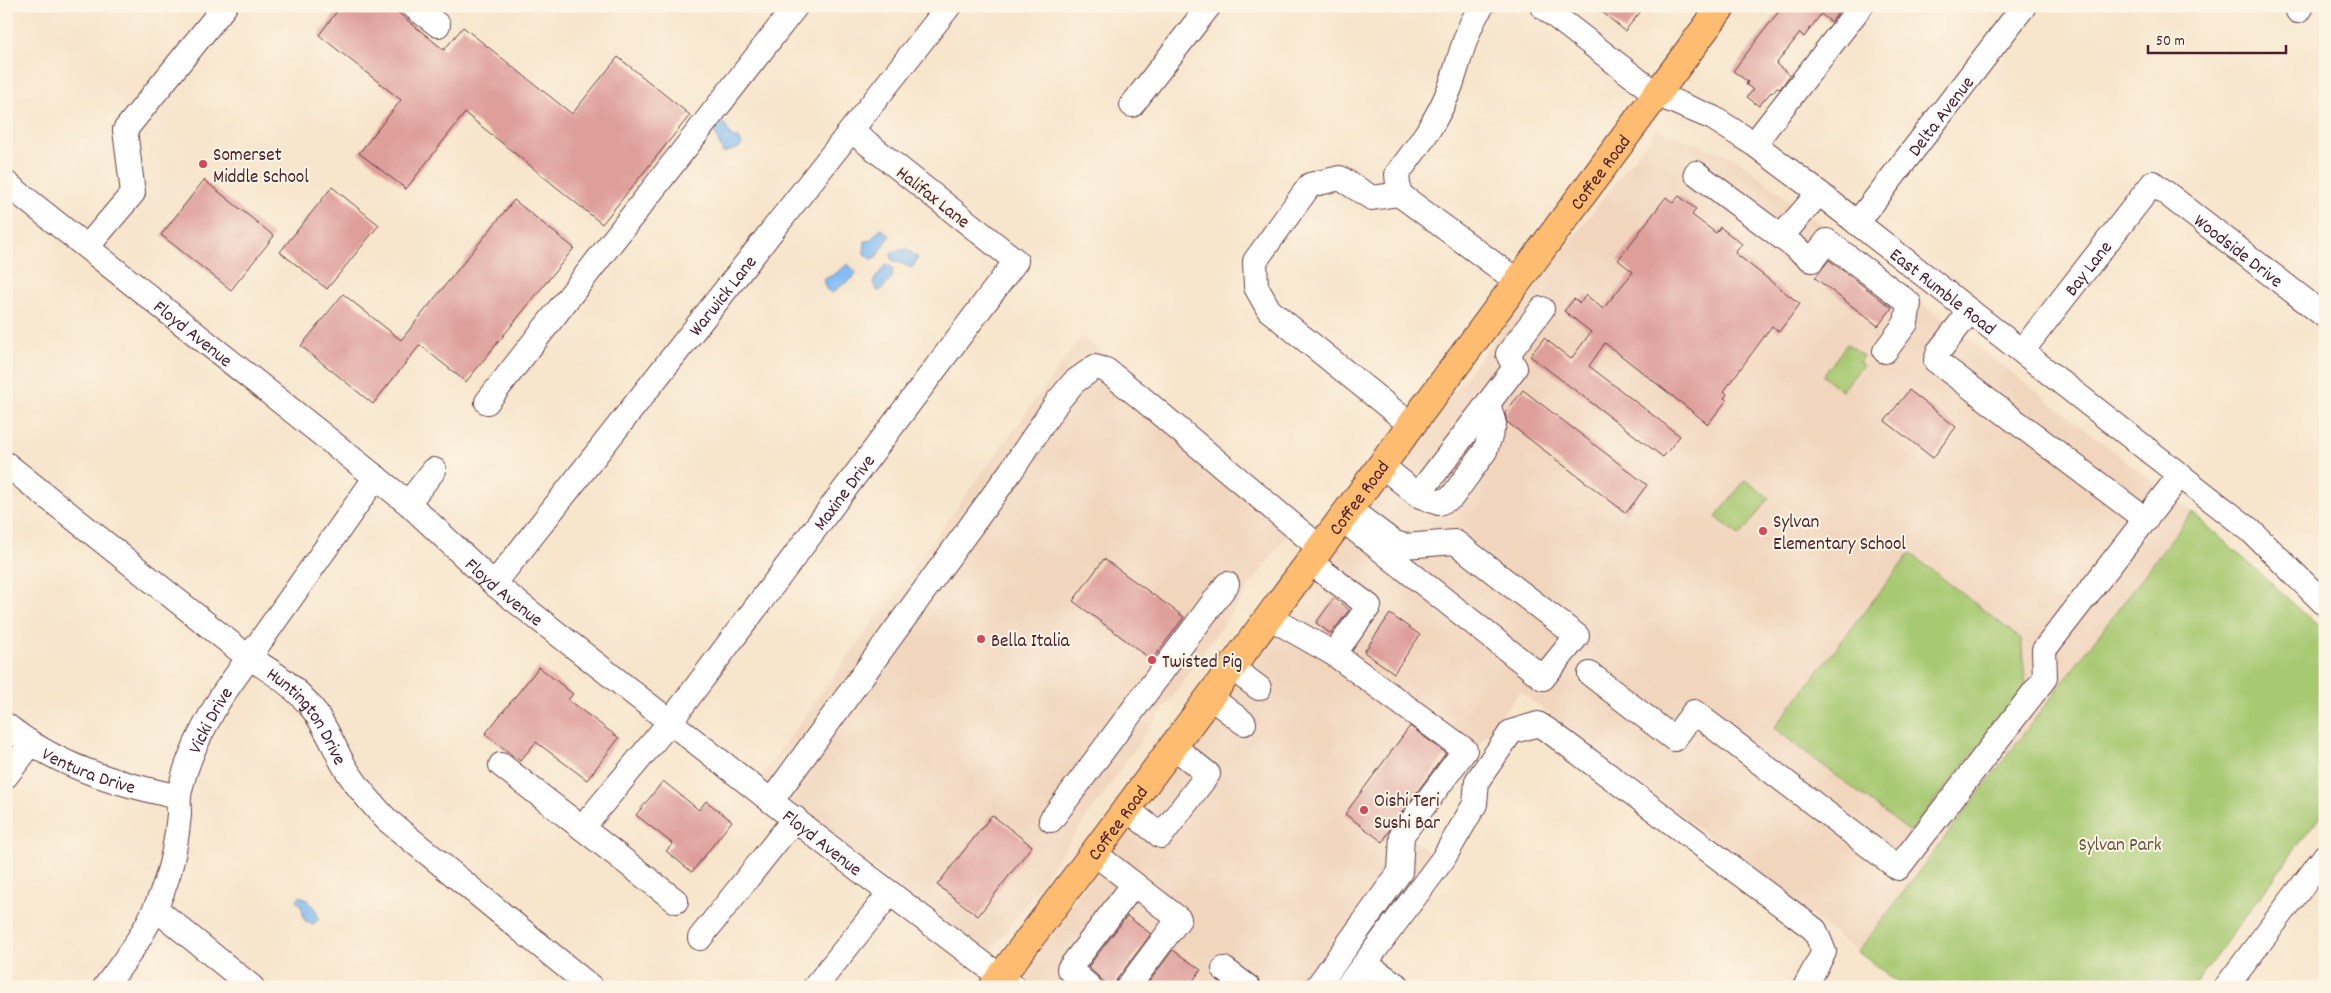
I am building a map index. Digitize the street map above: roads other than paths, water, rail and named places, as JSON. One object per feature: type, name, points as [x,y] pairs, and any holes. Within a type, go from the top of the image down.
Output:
[{"type":"main road","name":"Coffee Road","points":[[1003,983],[1094,853],[1722,6]]},
{"type":"street","points":[[87,248],[133,193],[125,130],[225,6]]},
{"type":"street","points":[[414,6],[438,25]]},
{"type":"street","points":[[488,402],[796,6]]},
{"type":"street","name":"Warwick Lane","points":[[494,584],[949,6]]},
{"type":"street","points":[[1132,105],[1209,6]]},
{"type":"street","points":[[1399,194],[1397,174],[1423,140],[1441,106],[1451,86],[1459,56],[1482,6]]},
{"type":"street","name":"East Rumble Road","points":[[1542,6],[1656,94],[1700,112],[1754,144],[1819,193],[2250,530],[2325,604]]},
{"type":"street","points":[[1754,144],[1861,6]]},
{"type":"street","name":"Delta Avenue","points":[[1857,223],[2024,6]]},
{"type":"street","name":"Halifax Lane","points":[[852,131],[1016,261]]},
{"type":"street","points":[[1696,173],[1812,260],[1828,241],[1910,302]]},
{"type":"street","points":[[1411,425],[1269,310],[1256,287],[1255,261],[1310,185],[1340,178],[1372,198],[1399,194],[1517,281]]},
{"type":"street","name":"Floyd Avenue","points":[[6,183],[408,503],[494,584],[795,818],[1003,983]]},
{"type":"street","name":"Woodside Drive","points":[[2153,184],[2325,316]]},
{"type":"street","name":"Bay Lane","points":[[2022,351],[2153,184]]},
{"type":"street","points":[[1781,237],[1819,193]]},
{"type":"street","name":"Maxine Drive","points":[[582,828],[670,722],[1016,261]]},
{"type":"street","points":[[1885,351],[1906,323],[1910,302],[1926,277]]},
{"type":"street","points":[[1381,465],[1418,495],[1440,503],[1452,496],[1486,451],[1494,424],[1488,404],[1516,368],[1508,354],[1542,309]]},
{"type":"street","points":[[1970,311],[1939,351],[1936,361],[2146,520]]},
{"type":"street","points":[[772,800],[1011,471],[1058,401],[1074,382],[1095,367],[1106,370],[1139,396],[1369,606],[1334,654]]},
{"type":"street","name":"Huntington Drive","points":[[6,464],[249,658],[272,671],[295,689],[312,708],[364,795],[386,820],[591,987]]},
{"type":"street","points":[[408,503],[434,470]]},
{"type":"street","points":[[1590,674],[1674,739],[1694,712],[1898,868],[2044,678],[2044,650],[2180,475]]},
{"type":"street","name":"Vicki Drive","points":[[105,987],[133,950],[156,909],[168,877],[175,847],[179,797],[189,761],[200,733],[221,697],[376,477]]},
{"type":"street","points":[[1345,514],[1393,542],[1404,546],[1455,542],[1577,636],[1543,678],[1345,514]]},
{"type":"street","points":[[1051,820],[1227,584]]},
{"type":"street","points":[[1269,617],[1334,654],[1465,750],[1402,835],[1400,872],[1317,987]]},
{"type":"street","points":[[1232,668],[1259,688]]},
{"type":"street","points":[[1210,697],[1244,723]]},
{"type":"street","points":[[1348,987],[1443,859],[1465,825],[1475,804],[1477,782],[1511,732],[1538,724],[1815,930],[1824,952],[1805,987]]},
{"type":"street","name":"Ventura Drive","points":[[6,725],[30,744],[95,774],[126,785],[179,797]]},
{"type":"street","points":[[6,776],[30,744]]},
{"type":"street","points":[[1127,809],[1161,836],[1208,774],[1173,746]]},
{"type":"street","points":[[501,764],[676,901]]},
{"type":"street","points":[[700,938],[795,818]]},
{"type":"street","points":[[1094,853],[1179,919],[1128,987]]},
{"type":"street","points":[[2226,987],[2325,856]]},
{"type":"street","points":[[1090,987],[1069,969],[1134,884]]},
{"type":"street","points":[[815,987],[890,893]]},
{"type":"street","points":[[156,909],[252,987]]},
{"type":"street","points":[[1366,964],[1399,987]]},
{"type":"street","points":[[1224,969],[1248,987]]},
{"type":"water","points":[[724,123],[732,138],[739,138],[742,144],[739,148],[723,153],[713,128]]},
{"type":"water","points":[[881,228],[890,236],[877,256],[872,259],[864,254],[865,241],[871,240]]},
{"type":"water","points":[[907,249],[918,258],[912,268],[892,260],[891,252]]},
{"type":"water","points":[[848,264],[857,274],[832,293],[826,289],[823,280]]},
{"type":"water","points":[[886,264],[893,268],[892,278],[880,291],[876,290],[873,282]]},
{"type":"water","points":[[301,896],[310,903],[317,913],[318,920],[313,924],[305,921],[301,906],[296,900]]},
{"type":"place","name":"Somerset Middle School","points":[[203,164]]},
{"type":"place","name":"Sylvan Elementary School","points":[[1763,531]]},
{"type":"place","name":"Bella Italia","points":[[981,639]]},
{"type":"place","name":"Twisted Pig","points":[[1152,660]]},
{"type":"place","name":"Oishi Teri Sushi Bar","points":[[1364,810]]},
{"type":"park label","name":"Sylvan Park","points":[[2120,843]]}]
